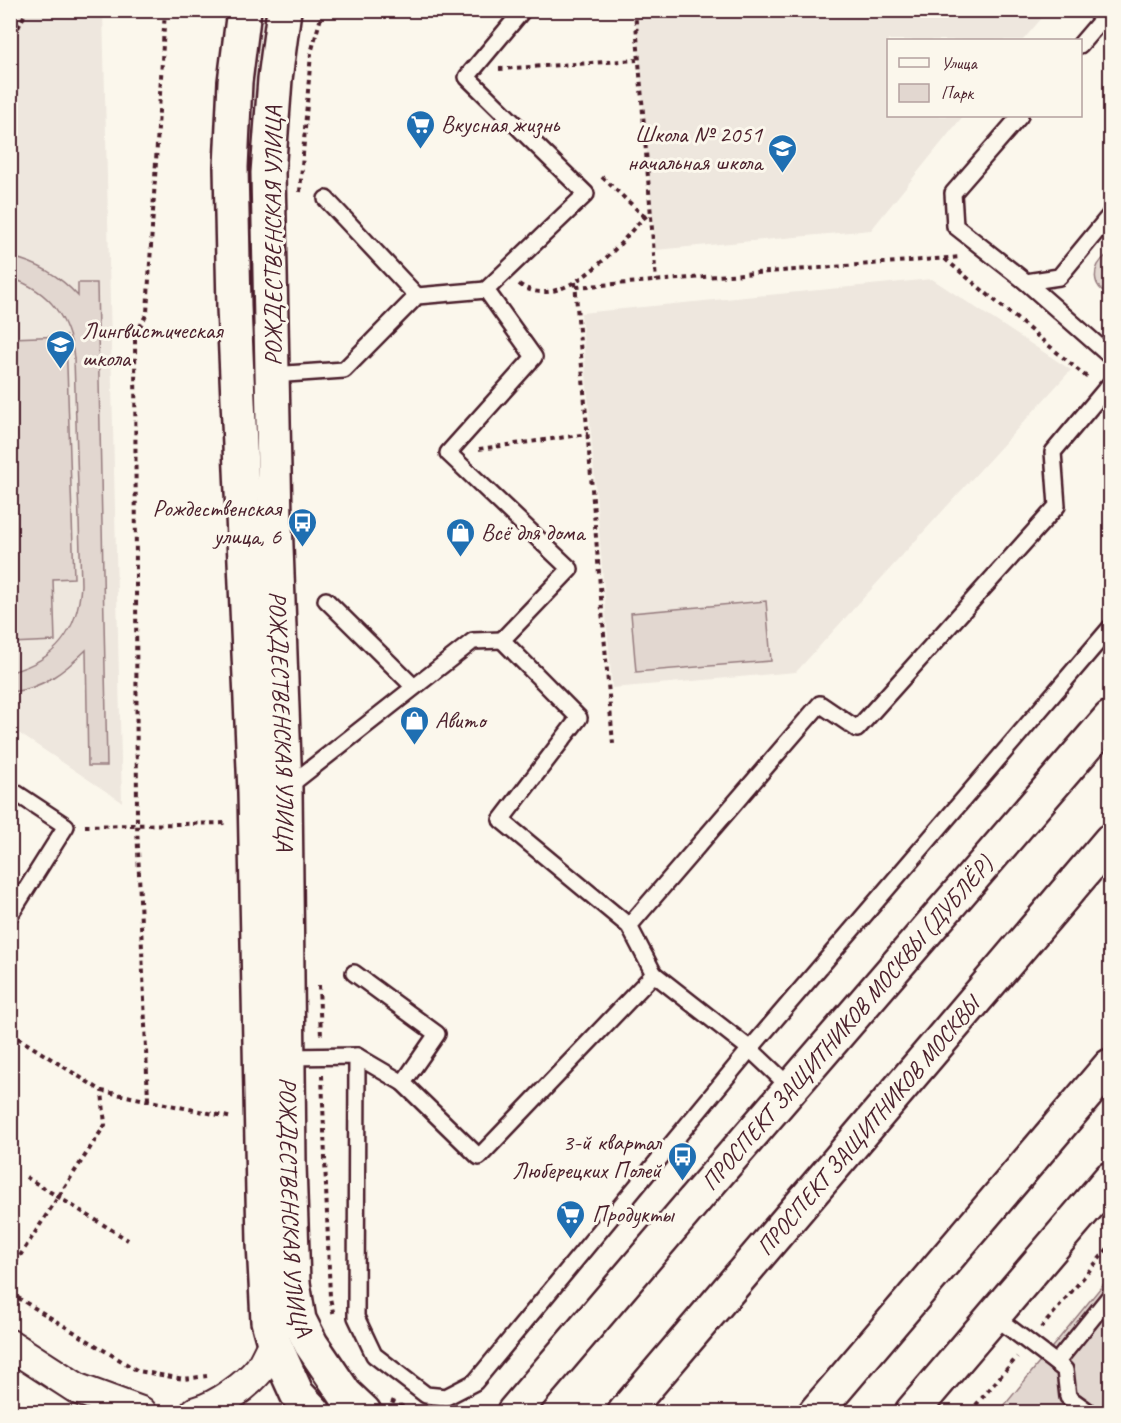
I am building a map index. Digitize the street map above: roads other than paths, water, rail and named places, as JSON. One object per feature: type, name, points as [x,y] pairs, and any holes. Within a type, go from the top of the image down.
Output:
[{"type":"street","name":"РОЖДЕСТВЕНСКАЯ УЛИЦА","points":[[244,10],[235,82],[232,190],[235,319],[255,792],[264,1243],[268,1321],[274,1343],[297,1394],[314,1413]]},
{"type":"street","name":"РОЖДЕСТВЕНСКАЯ УЛИЦА","points":[[284,10],[275,79],[268,173],[275,520],[285,789],[293,1283],[299,1320],[311,1344],[345,1394],[374,1404]]},
{"type":"street","name":"ПРОСПЕКТ ЗАЩИТНИКОВ МОСКВЫ (ДУБЛЁР)","points":[[514,1413],[1110,718]]},
{"type":"street","name":"ПРОСПЕКТ ЗАЩИТНИКОВ МОСКВЫ","points":[[625,1413],[1110,841]]},
{"type":"street","points":[[816,1413],[1110,1065]]},
{"type":"street","points":[[912,1413],[1110,1179]]},
{"type":"street","points":[[196,1413],[204,1411],[239,1390],[260,1369],[274,1343]]},
{"type":"street","points":[[10,1346],[78,1389],[141,1413]]},
{"type":"lane","points":[[272,375],[344,370],[417,296],[486,290],[586,194],[466,77],[524,10]]},
{"type":"lane","points":[[1082,43],[1110,10]]},
{"type":"lane","points":[[1019,117],[953,193],[956,226],[1026,282],[1110,356]]},
{"type":"lane","points":[[326,199],[417,296]]},
{"type":"lane","points":[[1026,282],[1059,277],[1110,215]]},
{"type":"lane","points":[[285,789],[473,641],[502,640],[570,569],[448,453],[534,357],[486,290]]},
{"type":"lane","points":[[629,926],[820,704],[857,729],[1057,506],[1053,452],[1107,387]]},
{"type":"lane","points":[[326,600],[414,687]]},
{"type":"lane","points":[[357,1056],[356,1317],[375,1355],[426,1395],[446,1397],[475,1382],[750,1049],[1110,628]]},
{"type":"lane","points":[[502,640],[579,718],[501,820],[629,926],[654,974],[750,1049],[791,1088]]},
{"type":"lane","points":[[10,789],[66,826],[10,915]]},
{"type":"lane","points":[[354,973],[437,1034],[403,1083]]},
{"type":"lane","points":[[288,1057],[357,1056],[403,1083],[479,1157],[654,974]]},
{"type":"lane","points":[[1056,1363],[1110,1296]]},
{"type":"lane","points":[[994,1316],[1065,1370],[1068,1397],[1089,1413]]},
{"type":"place","name":"Вкусная жизнь","points":[[420,150]]},
{"type":"place","name":"Школа № 2051 начальная школа","points":[[783,174]]},
{"type":"place","name":"Лингвистическая школа","points":[[61,370]]},
{"type":"place","name":"Рождественская улица, 6","points":[[302,548]]},
{"type":"place","name":"Всё для дома","points":[[460,558]]},
{"type":"place","name":"Авито","points":[[414,746]]},
{"type":"place","name":"3-й квартал Люберецких Полей","points":[[682,1182]]},
{"type":"place","name":"Продукты","points":[[571,1240]]}]
